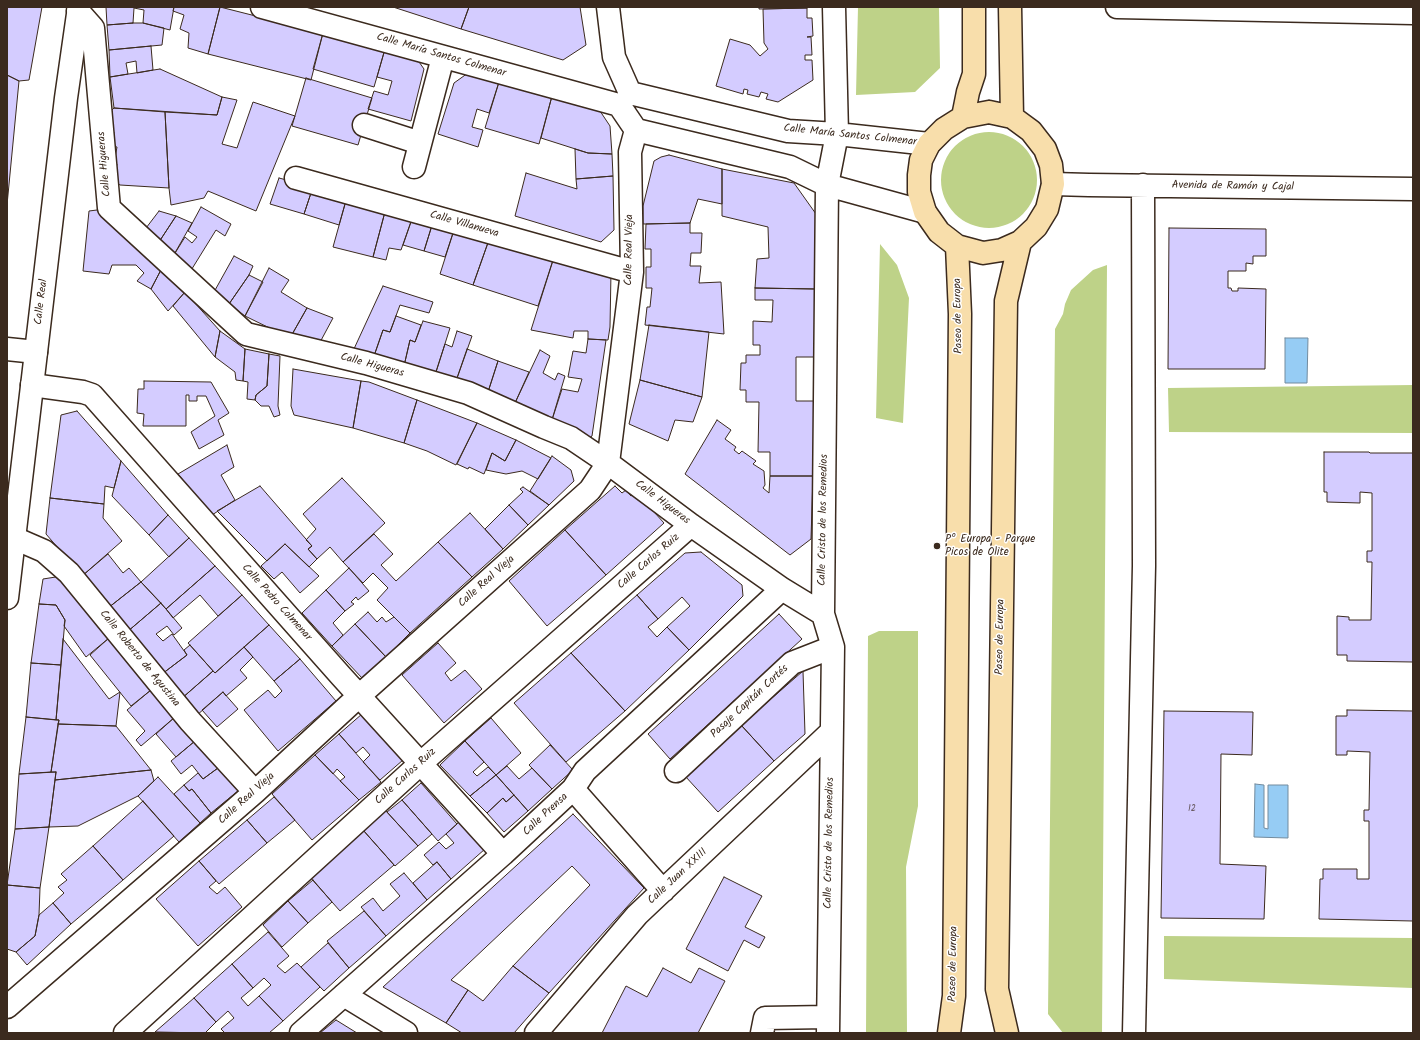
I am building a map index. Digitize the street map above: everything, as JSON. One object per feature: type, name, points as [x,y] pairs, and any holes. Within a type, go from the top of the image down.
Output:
[{"type":"main road","points":[[963,117],[968,92],[974,74],[974,7]]},
{"type":"main road","points":[[1010,7],[1012,117]]},
{"type":"main road","points":[[989,112],[1012,117],[1031,131],[1045,149],[1051,165],[1053,184],[1047,209],[1036,227],[1020,242],[1002,250],[984,253],[957,246],[939,232],[925,212],[919,192],[918,175],[921,160],[929,144],[944,129],[963,117],[989,112]]},
{"type":"main road","name":"Paseo de Europa","points":[[1007,1033],[997,989],[1006,301],[1020,242]]},
{"type":"main road","name":"Paseo de Europa","points":[[949,1033],[954,996],[960,314],[957,246]]},
{"type":"street","name":"Calle María Santos Colmenar","points":[[262,7],[443,57],[625,99],[788,131],[837,134],[929,144]]},
{"type":"street","points":[[608,7],[614,57],[625,99],[636,130],[790,168],[827,185],[925,212]]},
{"type":"street","name":"Calle Cristo de los Remedios","points":[[827,1025],[832,647],[823,614],[827,185],[837,134],[834,7]]},
{"type":"street","points":[[1117,7],[1413,13]]},
{"type":"street","name":"Calle Real","points":[[7,598],[65,106],[79,9]]},
{"type":"street","name":"Calle Higueras","points":[[79,9],[93,28],[109,208],[246,334],[366,363],[468,392],[571,438],[608,463],[691,526],[782,589],[823,614]]},
{"type":"street","points":[[414,167],[443,57]]},
{"type":"street","points":[[364,125],[420,143]]},
{"type":"street","name":"Calle Real Vieja","points":[[7,1007],[255,792],[359,696],[590,490],[608,463],[632,272],[630,152],[636,130]]},
{"type":"street","name":"Calle Villanueva","points":[[296,178],[632,272]]},
{"type":"street","name":"Avenida de Ramón y Cajal","points":[[1053,184],[1089,186],[1413,189]]},
{"type":"street","points":[[1134,1033],[1144,566],[1143,186]]},
{"type":"street","points":[[7,349],[36,352]]},
{"type":"street","name":"Calle Pedro Colmenar","points":[[32,385],[83,392],[92,395],[359,696],[503,854]]},
{"type":"street","name":"Calle Carlos Ruiz","points":[[125,1033],[420,764],[691,526]]},
{"type":"street","name":"Calle Roberto de Agustina","points":[[14,538],[44,550],[69,573],[190,720],[255,792]]},
{"type":"street","name":"Calle Prensa","points":[[302,1033],[503,854],[573,789],[585,771],[782,589]]},
{"type":"street","name":"Pasaje Capitán Cortés","points":[[676,771],[792,664],[832,647]]},
{"type":"street","name":"Calle Juan XXIII","points":[[536,1033],[637,915],[831,732]]},
{"type":"street","points":[[573,789],[663,891]]},
{"type":"street","points":[[344,995],[406,1033]]},
{"type":"street","points":[[762,1033],[765,1018],[827,1025]]},
{"type":"green space","points":[[858,7],[939,7],[940,68],[915,92],[856,95]]},
{"type":"green space","points":[[989,132],[1007,136],[1016,140],[1023,146],[1029,153],[1033,162],[1037,180],[1033,198],[1029,207],[1023,214],[1016,220],[1007,224],[989,228],[971,224],[962,220],[955,214],[949,207],[945,198],[941,180],[945,162],[949,153],[955,146],[962,140],[971,136]]},
{"type":"green space","points":[[880,244],[897,265],[909,298],[903,423],[876,418]]},
{"type":"green space","points":[[1107,265],[1102,1033],[1063,1033],[1048,1014],[1055,329],[1063,314],[1065,304],[1071,290],[1093,270]]},
{"type":"green space","points":[[1413,385],[1413,433],[1169,432],[1168,388]]},
{"type":"green space","points":[[879,631],[918,631],[918,806],[906,867],[907,1033],[866,1033],[868,636]]},
{"type":"green space","points":[[1164,936],[1413,938],[1413,988],[1164,979]]},
{"type":"water","points":[[1285,338],[1308,338],[1307,383],[1285,383]]},
{"type":"water","points":[[1255,784],[1264,785],[1264,828],[1268,829],[1268,785],[1288,785],[1288,838],[1254,837]]},
{"type":"building","points":[[7,7],[42,7],[29,80],[19,81],[7,75]]},
{"type":"building","points":[[106,7],[174,7],[170,30],[143,23],[144,10],[134,8],[133,23],[107,25]]},
{"type":"building","points":[[174,7],[220,7],[208,54],[188,48],[189,33],[180,29],[184,15],[173,11]]},
{"type":"building","points":[[220,7],[323,33],[311,80],[208,54]]},
{"type":"building","points":[[393,7],[469,7],[461,29]]},
{"type":"building","points":[[469,7],[580,7],[586,45],[563,60],[461,29]]},
{"type":"building","points":[[759,7],[807,7],[807,8],[759,9]]},
{"type":"building","points":[[807,8],[807,18],[812,18],[813,36],[807,37],[811,37],[812,55],[805,55],[805,60],[812,60],[813,80],[778,102],[766,99],[768,94],[761,92],[759,97],[747,94],[748,90],[744,89],[743,94],[716,86],[730,39],[750,45],[760,56],[768,49],[764,43],[763,9]]},
{"type":"building","points":[[143,23],[164,28],[162,45],[109,50],[107,25]]},
{"type":"building","points":[[323,33],[385,49],[374,87],[313,69]]},
{"type":"building","points":[[151,46],[153,70],[137,73],[136,61],[126,63],[128,74],[110,77],[109,50]]},
{"type":"building","points":[[385,49],[417,59],[424,69],[411,121],[368,109],[374,91],[388,95],[392,81],[377,77]]},
{"type":"building","points":[[160,69],[222,97],[217,115],[114,108],[110,77]]},
{"type":"building","points":[[468,73],[499,82],[489,113],[477,109],[472,127],[483,130],[478,147],[438,134],[454,83]]},
{"type":"building","points":[[7,75],[19,81],[7,205]]},
{"type":"building","points":[[306,78],[372,98],[358,145],[292,126]]},
{"type":"building","points":[[499,82],[552,96],[539,144],[485,128]]},
{"type":"building","points":[[552,96],[598,108],[610,126],[612,154],[588,153],[541,138]]},
{"type":"building","points":[[222,97],[237,100],[222,144],[237,148],[253,102],[295,116],[256,211],[208,191],[204,198],[171,205],[165,112],[217,115]]},
{"type":"building","points":[[114,108],[165,112],[169,188],[120,185],[115,182],[117,175],[115,174],[117,164],[114,163],[117,147],[112,146],[114,132],[110,130],[110,112]]},
{"type":"building","points":[[575,149],[588,153],[612,154],[613,176],[576,179]]},
{"type":"building","points":[[669,155],[722,169],[722,204],[698,199],[690,223],[643,224],[643,206],[654,161]]},
{"type":"building","points":[[722,169],[794,183],[816,214],[816,289],[755,288],[757,259],[769,258],[768,227],[722,216]]},
{"type":"building","points":[[526,173],[577,189],[576,179],[613,176],[614,230],[601,242],[515,216]]},
{"type":"building","points":[[279,178],[313,187],[304,214],[270,204]]},
{"type":"building","points":[[313,187],[347,197],[339,225],[304,214]]},
{"type":"building","points":[[347,197],[386,208],[373,257],[333,247]]},
{"type":"building","points":[[201,207],[231,224],[225,236],[216,230],[190,272],[172,258],[185,237],[192,243],[197,237],[188,231]]},
{"type":"building","points":[[386,208],[413,216],[401,250],[389,248],[386,260],[373,257]]},
{"type":"building","points":[[105,209],[163,266],[151,289],[137,281],[144,273],[136,265],[112,265],[109,274],[83,271],[89,211]]},
{"type":"building","points":[[159,211],[176,216],[157,245],[143,232]]},
{"type":"building","points":[[176,216],[192,223],[172,258],[157,245]]},
{"type":"building","points":[[413,216],[433,222],[424,251],[403,245]]},
{"type":"building","points":[[433,222],[455,227],[445,257],[424,251]]},
{"type":"building","points":[[690,223],[690,233],[702,233],[701,253],[691,253],[690,266],[701,266],[699,283],[721,282],[724,334],[645,325],[647,307],[650,307],[652,288],[646,288],[646,267],[651,267],[651,249],[645,249],[646,224]]},
{"type":"building","points":[[455,227],[490,237],[473,285],[440,274]]},
{"type":"building","points":[[1169,228],[1266,229],[1266,256],[1253,256],[1253,264],[1246,263],[1246,271],[1228,271],[1228,288],[1231,288],[1232,291],[1238,291],[1238,288],[1266,289],[1265,369],[1168,369]]},
{"type":"building","points":[[490,237],[555,254],[538,306],[473,285]]},
{"type":"building","points":[[555,254],[611,272],[610,327],[608,340],[588,339],[588,331],[574,331],[573,338],[531,330]]},
{"type":"building","points":[[234,256],[253,266],[249,275],[229,304],[214,292]]},
{"type":"building","points":[[163,266],[185,292],[168,311],[151,289]]},
{"type":"building","points":[[269,268],[289,280],[281,292],[307,308],[290,338],[245,316]]},
{"type":"building","points":[[249,275],[263,282],[245,316],[229,304]]},
{"type":"building","points":[[383,286],[433,302],[429,313],[400,305],[390,332],[383,330],[374,356],[353,351]]},
{"type":"building","points":[[755,288],[816,289],[815,357],[796,357],[796,401],[814,401],[813,476],[770,476],[770,452],[758,452],[759,402],[746,402],[746,390],[740,390],[741,363],[746,363],[746,355],[760,355],[760,345],[753,345],[753,321],[772,322],[773,300],[755,300]]},
{"type":"building","points":[[185,292],[220,331],[215,357],[173,306]]},
{"type":"building","points":[[307,308],[333,318],[318,346],[290,338]]},
{"type":"building","points":[[396,316],[421,325],[415,342],[410,340],[404,366],[374,356],[383,330],[390,332]]},
{"type":"building","points":[[423,321],[450,328],[435,375],[404,366],[410,340],[415,342]]},
{"type":"building","points":[[649,325],[709,332],[702,397],[640,380]]},
{"type":"building","points":[[220,331],[245,349],[243,381],[236,380],[235,372],[215,357]]},
{"type":"building","points":[[457,331],[472,336],[456,381],[435,375],[445,344],[452,347]]},
{"type":"building","points":[[588,339],[606,340],[592,436],[588,439],[551,423],[562,389],[578,392],[582,379],[568,377],[573,351],[586,353]]},
{"type":"building","points":[[245,349],[269,354],[267,386],[256,395],[255,400],[247,399],[248,382],[243,381]]},
{"type":"building","points":[[467,349],[498,361],[488,392],[456,381]]},
{"type":"building","points":[[540,350],[550,356],[543,373],[555,380],[558,373],[565,376],[551,423],[515,403]]},
{"type":"building","points":[[269,354],[280,356],[278,406],[280,415],[274,417],[269,406],[261,406],[255,400],[256,395],[267,386]]},
{"type":"building","points":[[498,361],[529,372],[515,403],[488,392]]},
{"type":"building","points":[[293,369],[361,381],[353,428],[294,415],[291,406]]},
{"type":"building","points":[[640,380],[702,397],[693,422],[675,420],[668,441],[629,424]]},
{"type":"building","points":[[144,381],[211,382],[229,413],[218,420],[224,435],[199,449],[191,432],[215,416],[206,396],[197,396],[197,401],[189,401],[189,395],[186,395],[186,426],[143,426],[144,414],[137,413],[138,389],[144,389]]},
{"type":"building","points":[[361,381],[369,382],[417,400],[404,443],[353,428]]},
{"type":"building","points":[[417,400],[477,423],[456,465],[427,451],[404,443]]},
{"type":"building","points":[[77,411],[121,461],[114,488],[105,486],[104,504],[50,498],[61,415]]},
{"type":"building","points":[[717,420],[731,430],[725,439],[736,447],[734,450],[739,454],[742,451],[756,461],[753,464],[764,471],[765,485],[763,488],[769,493],[770,476],[813,476],[811,539],[790,555],[685,474]]},
{"type":"building","points":[[477,423],[516,440],[505,461],[492,453],[484,474],[469,467],[468,469],[457,464]]},
{"type":"building","points":[[516,440],[551,458],[538,479],[522,471],[506,474],[486,470],[492,453],[505,461]]},
{"type":"building","points":[[227,445],[234,467],[221,475],[235,500],[212,515],[178,474]]},
{"type":"building","points":[[1324,452],[1413,453],[1413,662],[1347,661],[1347,655],[1337,655],[1337,616],[1349,617],[1349,620],[1371,620],[1372,562],[1367,562],[1367,551],[1372,551],[1372,493],[1360,492],[1360,503],[1327,502],[1327,492],[1324,492]]},
{"type":"building","points":[[552,456],[571,470],[574,481],[549,505],[530,491]]},
{"type":"building","points":[[121,461],[168,515],[149,535],[112,496]]},
{"type":"building","points":[[342,478],[385,523],[343,562],[330,547],[317,559],[308,549],[312,546],[306,540],[316,529],[303,514]]},
{"type":"building","points":[[260,486],[312,546],[308,549],[317,559],[309,567],[285,544],[267,561],[217,511]]},
{"type":"building","points":[[615,486],[622,493],[626,490],[631,496],[636,492],[664,523],[606,575],[565,530]]},
{"type":"building","points":[[523,487],[549,505],[528,525],[509,505],[523,492],[520,489]]},
{"type":"building","points":[[50,498],[104,504],[103,518],[122,541],[82,576],[46,534]]},
{"type":"building","points":[[509,505],[528,525],[503,549],[485,529]]},
{"type":"building","points":[[470,513],[503,549],[472,577],[438,542]]},
{"type":"building","points":[[168,515],[189,538],[169,557],[149,535]]},
{"type":"building","points":[[565,530],[606,575],[547,626],[509,581]]},
{"type":"building","points":[[374,534],[393,554],[381,565],[396,581],[438,542],[472,577],[410,633],[377,600],[388,588],[373,573],[363,583],[343,562]]},
{"type":"building","points":[[189,538],[215,566],[166,609],[141,582]]},
{"type":"building","points":[[285,544],[319,576],[300,593],[282,572],[274,579],[261,566]]},
{"type":"building","points":[[701,552],[742,585],[743,596],[689,650],[667,627],[690,606],[682,597],[658,619],[637,595],[685,553]]},
{"type":"building","points":[[108,554],[123,573],[129,568],[141,582],[108,608],[82,576]]},
{"type":"building","points":[[215,566],[242,595],[218,616],[200,595],[173,618],[166,609]]},
{"type":"building","points":[[349,568],[369,591],[358,600],[356,597],[351,602],[354,604],[345,611],[326,590]]},
{"type":"building","points":[[62,576],[109,638],[86,657],[64,626],[65,620],[56,605],[39,604],[43,579]]},
{"type":"building","points":[[141,582],[161,603],[127,632],[108,608]]},
{"type":"building","points":[[326,590],[345,611],[333,623],[343,635],[332,646],[302,613]]},
{"type":"building","points":[[242,595],[269,625],[215,673],[188,643]]},
{"type":"building","points":[[637,595],[658,619],[648,627],[657,637],[667,627],[689,650],[625,711],[571,653]]},
{"type":"building","points":[[161,603],[182,628],[174,635],[167,626],[156,634],[163,641],[172,634],[187,655],[162,674],[127,632]]},
{"type":"building","points":[[39,604],[56,605],[65,620],[61,665],[31,663]]},
{"type":"building","points":[[368,612],[377,622],[382,617],[386,622],[394,617],[410,633],[386,657],[355,624]]},
{"type":"building","points":[[779,614],[802,639],[670,759],[648,734]]},
{"type":"building","points":[[355,624],[386,657],[362,678],[332,646]]},
{"type":"building","points":[[269,625],[300,659],[274,681],[244,647]]},
{"type":"building","points":[[109,638],[151,690],[131,706],[90,655]]},
{"type":"building","points":[[63,639],[109,699],[120,692],[116,726],[58,724],[59,720],[56,720]]},
{"type":"building","points":[[438,643],[456,663],[445,673],[451,681],[465,670],[482,689],[444,723],[402,675]]},
{"type":"building","points":[[190,645],[213,671],[181,699],[162,674],[187,655],[184,650]]},
{"type":"building","points":[[244,647],[253,657],[240,670],[247,678],[226,696],[223,692],[196,716],[181,699],[213,671],[215,673]]},
{"type":"building","points":[[571,653],[625,711],[566,762],[514,703]]},
{"type":"building","points":[[300,659],[336,701],[278,751],[244,710],[268,690],[275,698],[282,691],[274,681]]},
{"type":"building","points":[[31,663],[61,665],[56,720],[26,717]]},
{"type":"building","points":[[803,671],[805,734],[774,761],[741,725]]},
{"type":"building","points":[[151,690],[175,717],[141,746],[136,740],[145,731],[127,710]]},
{"type":"building","points":[[223,692],[238,709],[217,727],[202,710]]},
{"type":"building","points":[[1347,710],[1413,711],[1413,921],[1319,919],[1320,879],[1323,879],[1323,869],[1357,869],[1357,879],[1369,879],[1369,821],[1364,821],[1364,810],[1369,810],[1370,752],[1347,751],[1347,755],[1336,755],[1336,716],[1347,716]]},
{"type":"building","points":[[1164,711],[1253,712],[1252,755],[1221,754],[1220,864],[1266,866],[1264,919],[1161,918]]},
{"type":"building","points":[[362,714],[403,760],[380,780],[363,762],[370,755],[363,747],[356,753],[339,734]]},
{"type":"building","points":[[26,717],[59,720],[51,772],[19,774]]},
{"type":"building","points":[[175,717],[195,741],[176,757],[156,734]]},
{"type":"building","points":[[491,718],[521,753],[496,775],[465,741]]},
{"type":"building","points":[[58,724],[116,726],[151,770],[55,780],[56,772],[51,772]]},
{"type":"building","points":[[741,725],[774,761],[718,812],[685,776]]},
{"type":"building","points":[[339,734],[381,782],[359,800],[340,781],[345,777],[337,769],[333,774],[315,755]]},
{"type":"building","points":[[195,741],[218,768],[203,779],[192,765],[181,774],[171,761]]},
{"type":"building","points":[[465,741],[484,762],[473,772],[477,776],[488,767],[496,775],[470,796],[440,765]]},
{"type":"building","points":[[550,745],[573,770],[552,789],[529,765]]},
{"type":"building","points":[[315,755],[359,800],[312,840],[272,794]]},
{"type":"building","points":[[507,766],[519,779],[532,768],[552,789],[528,811],[496,775]]},
{"type":"building","points":[[218,768],[238,791],[211,813],[192,789],[189,791],[184,785],[198,773],[203,779]]},
{"type":"building","points":[[151,770],[154,781],[138,796],[78,826],[49,827],[55,780]]},
{"type":"building","points":[[56,772],[49,827],[15,829],[19,774]]},
{"type":"building","points":[[496,775],[514,795],[506,802],[503,798],[487,813],[470,796]]},
{"type":"building","points":[[158,777],[200,823],[179,842],[138,796]]},
{"type":"building","points":[[421,783],[457,824],[438,841],[402,800]]},
{"type":"building","points":[[184,785],[189,791],[192,789],[211,813],[200,823],[174,794]]},
{"type":"building","points":[[514,795],[528,811],[504,832],[487,813],[503,798],[506,802]]},
{"type":"building","points":[[274,797],[295,820],[267,843],[247,820]]},
{"type":"building","points":[[402,800],[432,834],[418,846],[387,812]]},
{"type":"building","points":[[143,801],[174,836],[123,880],[93,846]]},
{"type":"building","points":[[385,810],[418,846],[395,866],[363,830]]},
{"type":"building","points":[[573,814],[644,888],[549,993],[513,966],[590,885],[572,866],[451,980],[468,990],[446,1023],[383,987]]},
{"type":"building","points":[[247,820],[267,843],[219,884],[199,861]]},
{"type":"building","points":[[459,822],[485,849],[451,879],[437,862],[433,865],[424,855],[439,842],[446,849],[454,843],[446,834]]},
{"type":"building","points":[[49,827],[40,888],[7,885],[15,829]]},
{"type":"building","points":[[363,830],[394,865],[340,911],[309,876]]},
{"type":"building","points":[[93,846],[123,880],[71,924],[53,903],[64,893],[58,887],[67,880],[61,874]]},
{"type":"building","points":[[199,861],[216,881],[209,887],[217,894],[225,887],[242,907],[198,946],[156,899]]},
{"type":"building","points":[[437,862],[451,879],[427,900],[413,883]]},
{"type":"building","points":[[404,873],[427,900],[386,936],[361,907],[373,898],[383,911],[400,896],[390,884]]},
{"type":"building","points":[[724,877],[762,896],[745,927],[765,937],[759,948],[744,940],[728,971],[686,949]]},
{"type":"building","points":[[313,880],[332,902],[308,923],[288,901]]},
{"type":"building","points":[[7,885],[40,888],[39,915],[35,936],[16,952],[7,949]]},
{"type":"building","points":[[288,901],[308,923],[282,947],[263,925]]},
{"type":"building","points":[[53,903],[71,924],[27,965],[16,952],[35,936],[39,915]]},
{"type":"building","points":[[364,911],[386,936],[349,968],[327,941]]},
{"type":"building","points":[[268,932],[289,956],[277,966],[285,973],[297,963],[320,987],[283,1021],[259,996],[271,985],[264,978],[253,988],[232,964]]},
{"type":"building","points":[[328,943],[349,968],[324,991],[301,967]]},
{"type":"building","points":[[232,964],[253,988],[241,998],[248,1006],[259,996],[283,1021],[269,1033],[225,1033],[221,1029],[234,1018],[228,1011],[216,1022],[194,998]]},
{"type":"building","points":[[513,966],[549,993],[514,1033],[462,1033],[446,1023],[468,990],[483,1001]]},
{"type":"building","points":[[663,968],[691,983],[699,968],[725,981],[698,1033],[602,1033],[626,986],[647,997]]},
{"type":"building","points":[[194,998],[216,1022],[205,1033],[155,1032]]},
{"type":"building","points":[[336,1020],[357,1033],[320,1033]]},
{"type":"place","name":"Pº Europa - Parque Picos de Olite","points":[[937,546]]}]
